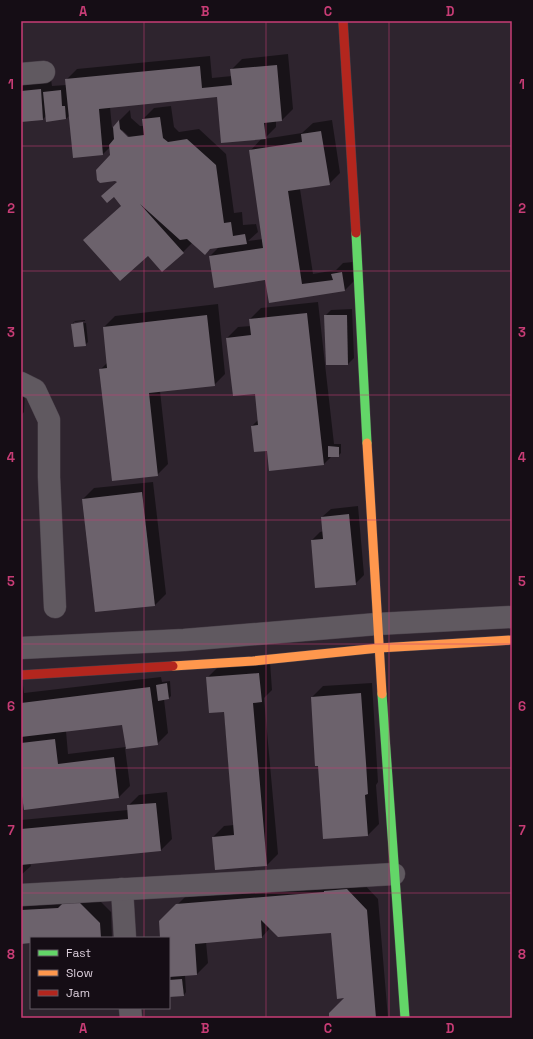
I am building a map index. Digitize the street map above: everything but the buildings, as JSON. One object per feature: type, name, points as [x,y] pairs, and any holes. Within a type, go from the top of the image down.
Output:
[{"type":"street","points":[[343,21],[353,174],[377,624],[405,1018]]},
{"type":"street","points":[[21,74],[44,72]]},
{"type":"street","points":[[21,383],[35,390],[49,420],[49,477],[55,607]]},
{"type":"street","points":[[21,648],[184,640],[377,624],[512,617]]},
{"type":"street","points":[[21,675],[253,661],[379,648],[512,640]]},
{"type":"street","points":[[21,894],[394,874]]},
{"type":"street","points":[[122,889],[125,937]]},
{"type":"traffic: fast","points":[[356,233],[367,443]]},
{"type":"traffic: fast","points":[[382,694],[405,1018]]},
{"type":"traffic: slow","points":[[367,443],[382,694]]},
{"type":"traffic: slow","points":[[173,666],[253,661],[379,648],[512,640]]},
{"type":"traffic: jam","points":[[343,21],[356,233]]},
{"type":"traffic: jam","points":[[21,675],[173,666]]}]
